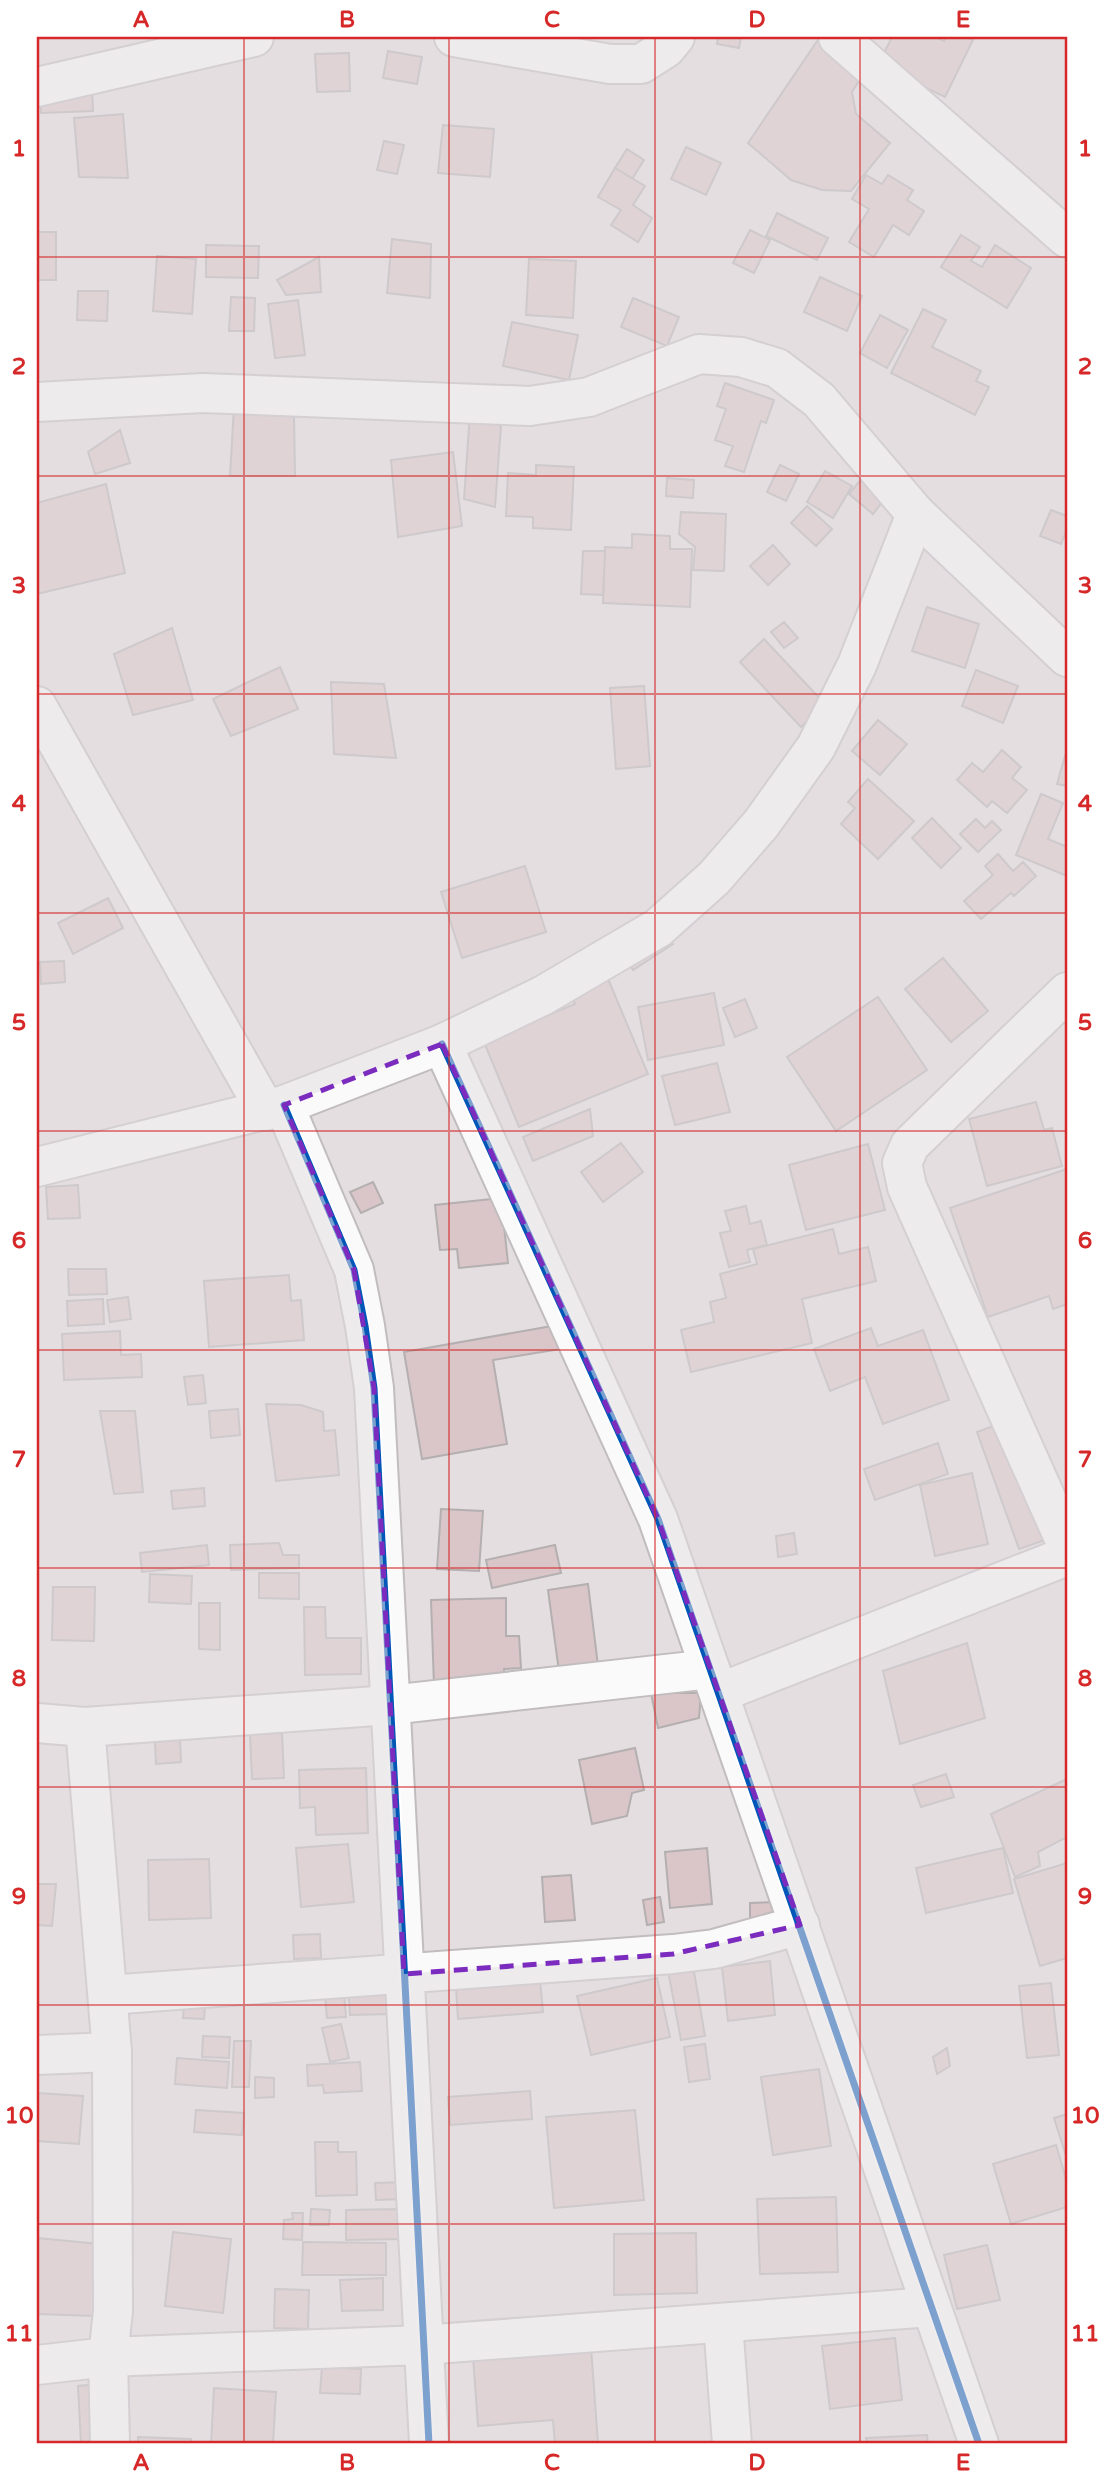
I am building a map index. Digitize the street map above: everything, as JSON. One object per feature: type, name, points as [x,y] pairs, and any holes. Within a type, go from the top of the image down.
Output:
[{"type":"street","points":[[37,87],[254,37]]},
{"type":"street","points":[[454,37],[610,64],[641,64],[666,48],[675,37]]},
{"type":"street","points":[[838,37],[1067,238]]},
{"type":"street","points":[[37,402],[204,393],[530,406],[589,397],[699,354],[741,358],[777,368],[819,400],[916,514],[1067,657]]},
{"type":"street","points":[[37,1167],[275,1108],[442,1044],[542,996],[658,928],[714,878],[761,824],[816,747],[857,665],[916,514]]},
{"type":"street","points":[[37,706],[275,1108],[354,1270],[374,1388],[380,1479],[429,2444]]},
{"type":"street","points":[[1067,992],[910,1145],[902,1163],[908,1187],[1067,1545]]},
{"type":"street","points":[[442,1044],[658,1519],[979,2444]]},
{"type":"street","points":[[37,1723],[85,1727],[715,1681],[1067,1556]]},
{"type":"street","points":[[85,1727],[112,2052],[113,2311],[108,2357],[110,2444]]},
{"type":"street","points":[[108,1995],[673,1954],[714,1949],[800,1924]]},
{"type":"street","points":[[37,2055],[112,2052]]},
{"type":"street","points":[[37,2365],[108,2357],[422,2345],[931,2307]]},
{"type":"street","points":[[723,2323],[732,2444]]},
{"type":"highlighted area","points":[[442,1044],[658,1519],[800,1925],[673,1954],[404,1974],[374,1388],[354,1270],[284,1105]]},
{"type":"building","points":[[718,37],[741,37],[739,48],[717,44]]},
{"type":"building","points":[[820,37],[866,70],[852,92],[856,114],[890,143],[851,191],[822,190],[791,180],[748,143]]},
{"type":"building","points":[[892,37],[935,37],[944,41],[946,37],[966,37],[973,40],[945,97],[878,65]]},
{"type":"building","points":[[388,51],[422,57],[417,84],[383,78]]},
{"type":"building","points":[[349,53],[350,91],[317,92],[315,54]]},
{"type":"building","points":[[92,89],[93,111],[41,113],[40,91]]},
{"type":"building","points":[[123,114],[128,178],[79,177],[74,118]]},
{"type":"building","points":[[443,125],[494,129],[490,177],[438,173]]},
{"type":"building","points":[[384,141],[404,145],[397,174],[377,170]]},
{"type":"building","points":[[686,147],[721,163],[706,195],[671,179]]},
{"type":"building","points":[[627,149],[644,160],[632,179],[615,168]]},
{"type":"building","points":[[615,168],[645,186],[633,205],[652,218],[638,242],[611,225],[621,210],[598,197]]},
{"type":"building","points":[[866,175],[882,184],[888,175],[913,190],[907,200],[924,211],[909,235],[893,225],[874,257],[849,242],[869,209],[852,199]]},
{"type":"building","points":[[777,213],[828,238],[817,260],[766,236]]},
{"type":"building","points":[[750,230],[770,240],[754,273],[733,263]]},
{"type":"building","points":[[37,232],[56,232],[56,280],[37,280]]},
{"type":"building","points":[[961,235],[980,247],[971,261],[982,267],[995,245],[1031,268],[1007,308],[941,267]]},
{"type":"building","points":[[392,239],[431,244],[430,298],[387,293]]},
{"type":"building","points":[[206,245],[259,246],[258,278],[206,277]]},
{"type":"building","points":[[157,256],[196,259],[192,314],[153,311]]},
{"type":"building","points":[[319,257],[321,292],[286,295],[277,280]]},
{"type":"building","points":[[529,259],[576,261],[573,318],[526,315]]},
{"type":"building","points":[[820,277],[862,296],[847,331],[804,312]]},
{"type":"building","points":[[78,291],[108,291],[107,321],[77,320]]},
{"type":"building","points":[[231,297],[255,298],[254,331],[229,331]]},
{"type":"building","points":[[633,298],[679,317],[667,346],[621,327]]},
{"type":"building","points":[[298,300],[305,355],[275,358],[268,304]]},
{"type":"building","points":[[923,309],[946,320],[932,347],[981,371],[976,381],[989,387],[975,415],[891,373]]},
{"type":"building","points":[[880,315],[908,330],[887,368],[860,353]]},
{"type":"building","points":[[512,322],[578,335],[569,380],[503,366]]},
{"type":"building","points":[[725,383],[774,400],[766,423],[761,421],[744,472],[725,466],[733,446],[715,440],[726,409],[717,406]]},
{"type":"building","points":[[234,406],[294,417],[295,476],[230,476]]},
{"type":"building","points":[[470,412],[501,426],[495,507],[464,499]]},
{"type":"building","points":[[120,430],[130,463],[95,474],[88,452]]},
{"type":"building","points":[[453,452],[462,526],[398,537],[391,460]]},
{"type":"building","points":[[536,465],[574,467],[571,530],[533,528],[533,517],[506,516],[508,473],[536,475]]},
{"type":"building","points":[[780,465],[799,474],[786,501],[767,492]]},
{"type":"building","points":[[825,471],[852,486],[833,518],[807,502]]},
{"type":"building","points":[[863,477],[887,496],[873,514],[849,494]]},
{"type":"building","points":[[667,478],[694,480],[693,498],[666,496]]},
{"type":"building","points":[[106,484],[125,573],[37,594],[37,503]]},
{"type":"building","points":[[807,506],[832,529],[816,546],[791,523]]},
{"type":"building","points":[[1051,510],[1067,516],[1067,529],[1061,544],[1040,536]]},
{"type":"building","points":[[681,512],[726,514],[724,571],[693,570],[695,547],[679,534]]},
{"type":"building","points":[[632,534],[670,536],[670,549],[692,549],[690,607],[603,603],[605,547],[632,548]]},
{"type":"building","points":[[773,545],[790,564],[768,585],[750,566]]},
{"type":"building","points":[[583,551],[605,551],[603,595],[581,594]]},
{"type":"building","points":[[927,607],[979,624],[965,668],[912,651]]},
{"type":"building","points":[[784,622],[798,638],[784,648],[771,632]]},
{"type":"building","points":[[172,628],[193,700],[133,715],[114,654]]},
{"type":"building","points":[[764,639],[825,704],[801,727],[740,662]]},
{"type":"building","points":[[280,667],[298,709],[231,736],[213,699]]},
{"type":"building","points":[[976,670],[1018,686],[1003,723],[962,706]]},
{"type":"building","points":[[331,682],[384,684],[396,758],[334,754]]},
{"type":"building","points":[[644,686],[650,766],[616,769],[610,688]]},
{"type":"building","points":[[878,720],[907,744],[880,775],[852,751]]},
{"type":"building","points":[[1067,749],[1067,786],[1057,784]]},
{"type":"building","points":[[1002,750],[1021,767],[1012,778],[1027,790],[1007,813],[992,801],[987,807],[957,780],[972,763],[983,772]]},
{"type":"building","points":[[868,779],[914,821],[878,859],[841,824],[855,808],[848,802]]},
{"type":"building","points":[[1041,794],[1063,803],[1048,839],[1067,847],[1067,876],[1016,855]]},
{"type":"building","points":[[932,818],[961,848],[941,868],[912,838]]},
{"type":"building","points":[[976,819],[985,828],[992,821],[1001,830],[978,852],[960,834]]},
{"type":"building","points":[[998,854],[1013,871],[1023,862],[1036,876],[1014,896],[1011,893],[981,919],[964,901],[993,875],[985,866]]},
{"type":"building","points":[[525,866],[546,932],[462,958],[441,892]]},
{"type":"building","points":[[108,898],[123,928],[73,954],[58,923]]},
{"type":"building","points":[[656,932],[673,944],[633,970],[627,960]]},
{"type":"building","points":[[943,958],[988,1011],[951,1042],[905,989]]},
{"type":"building","points":[[64,961],[65,982],[41,984],[40,962]]},
{"type":"building","points":[[606,974],[648,1074],[519,1127],[484,1042],[575,1004],[568,989]]},
{"type":"building","points":[[714,993],[724,1045],[648,1060],[638,1007]]},
{"type":"building","points":[[878,997],[927,1070],[836,1131],[787,1057]]},
{"type":"building","points":[[745,999],[757,1028],[735,1037],[723,1008]]},
{"type":"building","points":[[717,1063],[730,1112],[675,1125],[662,1076]]},
{"type":"building","points":[[1036,1102],[1044,1130],[1052,1128],[1062,1166],[987,1186],[969,1119]]},
{"type":"building","points":[[590,1109],[593,1136],[533,1161],[523,1137]]},
{"type":"building","points":[[621,1143],[643,1172],[603,1202],[581,1172]]},
{"type":"building","points":[[868,1144],[885,1210],[806,1230],[789,1165]]},
{"type":"building","points":[[1067,1169],[1067,1304],[1053,1309],[1049,1296],[988,1317],[950,1208]]},
{"type":"building","points":[[373,1182],[383,1203],[361,1213],[350,1192]]},
{"type":"building","points":[[78,1185],[80,1218],[48,1219],[46,1187]]},
{"type":"building","points":[[501,1198],[508,1263],[459,1268],[457,1249],[440,1250],[435,1205]]},
{"type":"building","points":[[746,1206],[750,1224],[761,1221],[767,1245],[747,1250],[750,1262],[729,1267],[720,1233],[731,1231],[725,1211]]},
{"type":"building","points":[[833,1229],[839,1254],[868,1247],[876,1281],[802,1299],[812,1343],[691,1372],[681,1330],[714,1322],[710,1302],[726,1298],[720,1274],[757,1264],[753,1249]]},
{"type":"building","points":[[68,1269],[106,1269],[107,1294],[69,1295]]},
{"type":"building","points":[[289,1275],[291,1301],[301,1300],[304,1340],[209,1347],[204,1281]]},
{"type":"building","points":[[128,1297],[131,1319],[110,1322],[107,1300]]},
{"type":"building","points":[[103,1299],[104,1324],[68,1326],[67,1301]]},
{"type":"building","points":[[569,1323],[573,1347],[493,1360],[507,1444],[422,1459],[404,1352]]},
{"type":"building","points":[[871,1328],[878,1346],[923,1330],[949,1400],[883,1424],[865,1377],[830,1391],[814,1349]]},
{"type":"building","points":[[120,1331],[121,1355],[141,1354],[142,1377],[64,1380],[62,1334]]},
{"type":"building","points":[[203,1375],[206,1403],[188,1405],[184,1377]]},
{"type":"building","points":[[266,1404],[301,1405],[323,1412],[324,1431],[335,1430],[339,1475],[276,1481]]},
{"type":"building","points":[[238,1409],[240,1435],[211,1438],[209,1411]]},
{"type":"building","points":[[100,1411],[135,1411],[143,1492],[114,1494]]},
{"type":"building","points":[[1009,1420],[1051,1538],[1019,1549],[977,1432]]},
{"type":"building","points":[[938,1443],[948,1474],[875,1500],[864,1469]]},
{"type":"building","points":[[972,1473],[988,1544],[935,1556],[920,1485]]},
{"type":"building","points":[[204,1488],[205,1506],[173,1509],[171,1491]]},
{"type":"building","points":[[441,1509],[483,1511],[479,1571],[437,1569]]},
{"type":"building","points":[[794,1533],[797,1554],[778,1557],[776,1536]]},
{"type":"building","points":[[279,1543],[283,1555],[299,1555],[299,1568],[231,1570],[230,1545]]},
{"type":"building","points":[[207,1545],[209,1565],[142,1572],[140,1553]]},
{"type":"building","points":[[555,1545],[561,1573],[492,1588],[486,1560]]},
{"type":"building","points":[[259,1573],[299,1573],[299,1599],[259,1598]]},
{"type":"building","points":[[150,1574],[192,1576],[191,1604],[149,1602]]},
{"type":"building","points":[[588,1584],[599,1674],[560,1679],[548,1590]]},
{"type":"building","points":[[53,1587],[95,1587],[94,1641],[52,1640]]},
{"type":"building","points":[[506,1598],[506,1636],[519,1636],[521,1668],[504,1669],[505,1684],[434,1686],[431,1600]]},
{"type":"building","points":[[199,1603],[220,1603],[220,1650],[199,1649]]},
{"type":"building","points":[[304,1607],[325,1607],[326,1638],[361,1638],[361,1674],[305,1675]]},
{"type":"building","points":[[967,1643],[985,1718],[900,1744],[883,1671]]},
{"type":"building","points":[[651,1693],[701,1693],[699,1718],[658,1728]]},
{"type":"building","points":[[282,1733],[284,1778],[252,1779],[250,1734]]},
{"type":"building","points":[[180,1740],[181,1762],[156,1764],[155,1742]]},
{"type":"building","points":[[635,1748],[644,1790],[632,1793],[627,1816],[592,1824],[579,1760]]},
{"type":"building","points":[[366,1768],[368,1833],[316,1835],[315,1807],[300,1808],[299,1770]]},
{"type":"building","points":[[946,1774],[954,1797],[921,1807],[913,1785]]},
{"type":"building","points":[[1067,1779],[1067,1837],[1038,1852],[1040,1866],[1015,1877],[991,1814]]},
{"type":"building","points":[[348,1844],[354,1902],[301,1907],[296,1848]]},
{"type":"building","points":[[707,1848],[712,1904],[670,1908],[665,1852]]},
{"type":"building","points":[[1003,1848],[1013,1893],[926,1913],[916,1868]]},
{"type":"building","points":[[209,1859],[211,1918],[149,1920],[148,1860]]},
{"type":"building","points":[[1067,1863],[1067,1958],[1040,1966],[1014,1879]]},
{"type":"building","points":[[571,1875],[575,1920],[545,1922],[542,1877]]},
{"type":"building","points":[[37,1884],[56,1884],[52,1926],[37,1925]]},
{"type":"building","points":[[660,1897],[664,1922],[647,1925],[643,1900]]},
{"type":"building","points":[[778,1902],[779,1922],[750,1924],[750,1903]]},
{"type":"building","points":[[320,1934],[321,1958],[294,1959],[293,1935]]},
{"type":"building","points":[[692,1960],[705,2036],[681,2040],[667,1965]]},
{"type":"building","points":[[770,1961],[775,2015],[728,2021],[722,1967]]},
{"type":"building","points":[[657,1978],[670,2037],[591,2055],[577,1996]]},
{"type":"building","points":[[540,1980],[543,2012],[458,2019],[456,1987]]},
{"type":"building","points":[[343,1981],[346,2017],[327,2018],[324,1983]]},
{"type":"building","points":[[1051,1983],[1059,2055],[1027,2058],[1019,1986]]},
{"type":"building","points":[[389,1984],[391,2014],[350,2015],[348,1985]]},
{"type":"building","points":[[184,2006],[205,2007],[204,2019],[183,2018]]},
{"type":"building","points":[[341,2024],[349,2058],[330,2062],[322,2028]]},
{"type":"building","points":[[203,2036],[230,2037],[229,2058],[202,2057]]},
{"type":"building","points":[[234,2041],[251,2041],[249,2087],[232,2087]]},
{"type":"building","points":[[705,2044],[710,2079],[689,2082],[684,2047]]},
{"type":"building","points":[[947,2048],[950,2066],[937,2074],[933,2057]]},
{"type":"building","points":[[177,2058],[229,2062],[227,2088],[175,2084]]},
{"type":"building","points":[[360,2062],[362,2091],[324,2093],[323,2085],[308,2086],[307,2065]]},
{"type":"building","points":[[819,2069],[831,2146],[773,2155],[761,2077]]},
{"type":"building","points":[[255,2077],[274,2078],[274,2097],[255,2098]]},
{"type":"building","points":[[530,2091],[532,2119],[450,2125],[448,2097]]},
{"type":"building","points":[[37,2093],[83,2096],[79,2144],[37,2141]]},
{"type":"building","points":[[196,2110],[244,2113],[242,2135],[194,2132]]},
{"type":"building","points":[[635,2110],[644,2200],[554,2208],[546,2117]]},
{"type":"building","points":[[1067,2114],[1067,2159],[1054,2118]]},
{"type":"building","points":[[315,2142],[338,2142],[338,2152],[356,2152],[357,2195],[316,2196]]},
{"type":"building","points":[[1056,2145],[1067,2182],[1067,2207],[1011,2224],[993,2164]]},
{"type":"building","points":[[405,2182],[405,2199],[376,2200],[375,2183]]},
{"type":"building","points":[[836,2197],[838,2272],[760,2274],[757,2199]]},
{"type":"building","points":[[311,2209],[330,2210],[329,2225],[310,2225]]},
{"type":"building","points":[[403,2209],[404,2239],[346,2240],[346,2210]]},
{"type":"building","points":[[292,2213],[303,2213],[302,2240],[283,2239],[284,2220],[293,2219]]},
{"type":"building","points":[[173,2232],[231,2239],[223,2313],[165,2306]]},
{"type":"building","points":[[696,2233],[697,2293],[614,2295],[614,2234]]},
{"type":"building","points":[[37,2238],[99,2244],[94,2316],[37,2314]]},
{"type":"building","points":[[303,2242],[386,2243],[386,2275],[302,2275]]},
{"type":"building","points":[[987,2245],[1000,2300],[957,2309],[944,2255]]},
{"type":"building","points":[[383,2278],[383,2310],[342,2311],[340,2280]]},
{"type":"building","points":[[275,2289],[309,2290],[308,2329],[274,2328]]},
{"type":"building","points":[[895,2338],[902,2400],[830,2409],[822,2346]]},
{"type":"building","points":[[591,2347],[598,2444],[555,2444],[553,2420],[478,2426],[473,2357]]},
{"type":"building","points":[[322,2367],[361,2369],[360,2394],[320,2393]]},
{"type":"building","points":[[100,2384],[103,2444],[81,2444],[78,2386]]},
{"type":"building","points":[[214,2388],[276,2392],[273,2444],[211,2444]]},
{"type":"building","points":[[927,2435],[928,2444],[867,2444],[866,2438]]},
{"type":"building","points":[[138,2437],[191,2439],[191,2444],[138,2444]]},
{"type":"cycle path","points":[[442,1044],[658,1519],[979,2444]]},
{"type":"cycle path","points":[[284,1105],[354,1270],[374,1388],[429,2444]]}]
